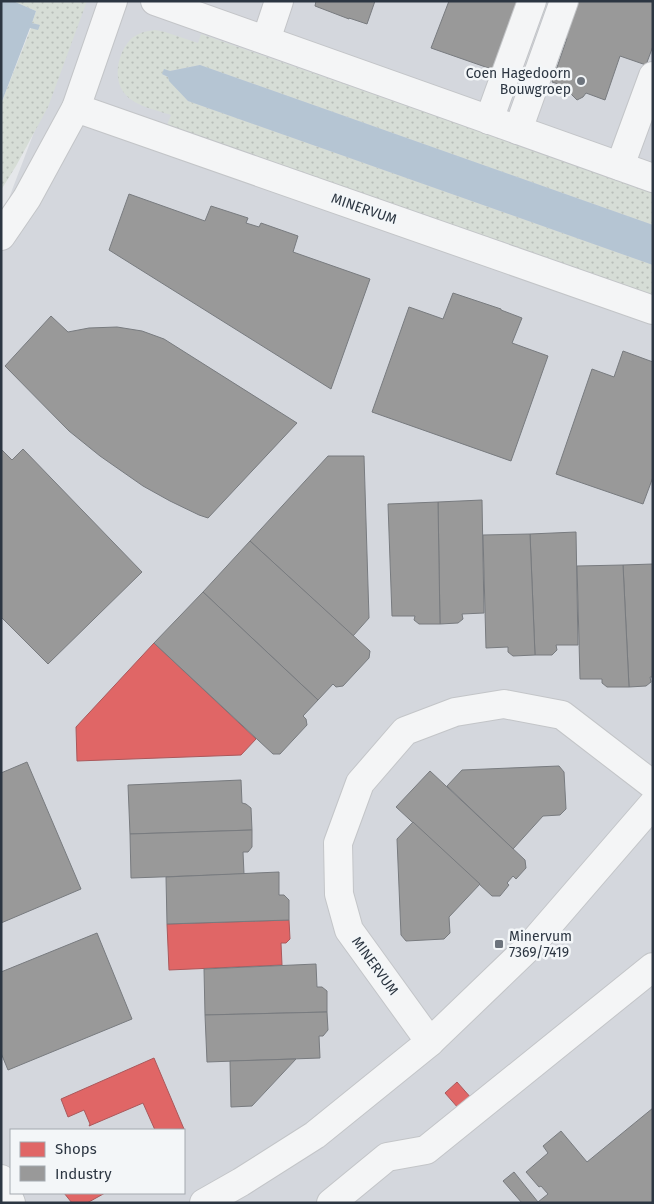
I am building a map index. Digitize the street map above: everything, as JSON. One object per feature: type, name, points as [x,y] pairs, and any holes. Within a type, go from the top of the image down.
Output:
[{"type":"street","points":[[1,236],[27,198],[76,108],[113,1]]},
{"type":"street","points":[[155,1],[620,166],[650,170]]},
{"type":"street","points":[[266,40],[279,1]]},
{"type":"street","points":[[489,120],[532,1]]},
{"type":"street","points":[[518,130],[564,1]]},
{"type":"street","points":[[620,166],[653,76]]},
{"type":"street","name":"MINERVUM","points":[[76,108],[653,310]]},
{"type":"street","name":"MINERVUM","points":[[430,1042],[349,930],[339,894],[338,843],[360,783],[398,739],[405,731],[455,712],[504,704],[523,707],[562,715],[653,785]]},
{"type":"street","points":[[204,1203],[315,1135],[430,1042],[532,944],[653,804]]},
{"type":"street","points":[[331,1203],[387,1157],[426,1150],[653,967]]},
{"type":"street","points":[[1,1179],[11,1203]]},
{"type":"shaded area","points":[[13,1],[87,1],[48,107],[1,190],[1,104],[31,28],[40,26],[32,23],[36,11]]},
{"type":"shaded area","points":[[84,1],[653,1],[653,1203],[1,1203],[1,219]]},
{"type":"shaded area","points":[[155,30],[198,43],[201,34],[653,192],[653,225],[200,65],[170,71],[164,69],[162,74],[168,77],[188,101],[653,265],[653,295],[167,125],[171,115],[134,102],[121,88],[118,74],[122,52],[130,40],[139,34]]},
{"type":"water","points":[[1,1],[13,1],[36,11],[32,23],[40,25],[38,30],[30,28],[1,104]]},
{"type":"water","points":[[200,65],[653,225],[653,265],[188,101],[169,81],[168,77],[162,74],[164,69],[170,71]]},
{"type":"building: Shops","points":[[154,643],[256,739],[241,755],[77,761],[76,727]]},
{"type":"building: Shops","points":[[289,920],[290,939],[286,943],[281,943],[282,965],[169,970],[167,924]]},
{"type":"building: Shops","points":[[154,1058],[184,1129],[155,1129],[143,1103],[89,1126],[90,1124],[84,1110],[68,1117],[61,1099]]},
{"type":"building: Shops","points":[[457,1082],[472,1099],[459,1109],[445,1093]]},
{"type":"building: Shops","points":[[65,1194],[103,1194],[87,1203],[72,1203]]},
{"type":"building: Industry","points":[[316,1],[375,1],[367,24],[315,6]]},
{"type":"building: Industry","points":[[449,1],[522,1],[497,71],[431,48]]},
{"type":"building: Industry","points":[[571,1],[653,1],[653,46],[646,65],[620,56],[605,100],[586,93],[577,100],[571,94],[571,88],[552,82],[567,38],[559,35]]},
{"type":"building: Industry","points":[[129,194],[205,221],[211,206],[248,218],[246,223],[259,227],[261,223],[298,236],[293,252],[370,279],[331,389],[109,250]]},
{"type":"building: Industry","points":[[453,293],[522,318],[512,343],[548,356],[511,461],[372,412],[409,307],[443,319]]},
{"type":"building: Industry","points":[[51,316],[68,332],[89,328],[117,327],[142,331],[164,339],[297,423],[208,518],[199,515],[143,486],[100,456],[69,431],[5,366]]},
{"type":"building: Industry","points":[[623,351],[653,362],[653,477],[643,504],[556,474],[592,369],[614,377]]},
{"type":"building: Industry","points":[[1,449],[12,460],[23,449],[142,572],[48,664],[1,617]]},
{"type":"building: Industry","points":[[328,456],[364,456],[369,618],[353,636],[250,541]]},
{"type":"building: Industry","points":[[482,500],[484,613],[462,614],[463,619],[458,623],[440,624],[438,502]]},
{"type":"building: Industry","points":[[438,502],[440,624],[419,624],[414,620],[415,616],[392,616],[388,504]]},
{"type":"building: Industry","points":[[576,532],[578,645],[556,645],[557,650],[552,655],[535,655],[530,534]]},
{"type":"building: Industry","points":[[530,534],[535,655],[513,656],[508,652],[508,647],[486,648],[483,535]]},
{"type":"building: Industry","points":[[250,541],[370,651],[369,658],[343,686],[336,687],[333,684],[318,700],[203,592]]},
{"type":"building: Industry","points":[[653,564],[653,677],[650,677],[651,682],[646,686],[629,687],[623,565]]},
{"type":"building: Industry","points":[[623,565],[629,687],[607,687],[602,683],[602,679],[580,679],[577,566]]},
{"type":"building: Industry","points":[[203,592],[318,700],[303,716],[306,719],[307,725],[280,754],[273,754],[154,643]]},
{"type":"building: Industry","points":[[27,762],[81,889],[1,923],[1,773]]},
{"type":"building: Industry","points":[[559,766],[564,772],[566,809],[560,815],[543,816],[513,849],[447,786],[462,770]]},
{"type":"building: Industry","points":[[430,771],[525,860],[526,868],[516,879],[513,876],[507,883],[509,885],[500,896],[492,896],[396,807]]},
{"type":"building: Industry","points":[[241,780],[242,803],[251,808],[252,830],[130,834],[128,785]]},
{"type":"building: Industry","points":[[413,822],[480,884],[449,917],[450,933],[444,939],[406,941],[401,935],[397,839]]},
{"type":"building: Industry","points":[[252,830],[252,847],[248,852],[243,852],[244,874],[131,878],[130,834]]},
{"type":"building: Industry","points":[[279,872],[279,895],[284,895],[289,900],[289,920],[167,924],[166,877]]},
{"type":"building: Industry","points":[[97,933],[132,1019],[8,1070],[1,1053],[1,972]]},
{"type":"building: Industry","points":[[316,964],[317,987],[322,987],[327,991],[327,1012],[205,1015],[204,969]]},
{"type":"building: Industry","points":[[327,1012],[328,1030],[323,1036],[319,1036],[320,1058],[207,1062],[205,1015]]},
{"type":"building: Industry","points":[[296,1059],[252,1106],[231,1107],[230,1061]]},
{"type":"building: Industry","points":[[653,1108],[653,1203],[522,1203],[503,1181],[514,1172],[538,1202],[548,1194],[526,1172],[548,1153],[543,1146],[561,1131],[587,1162]]},
{"type":"place","name":"Coen Hagedoorn Bouwgroep","points":[[581,81]]},
{"type":"place","name":"Minervum 7369/7419","points":[[499,944]]}]
